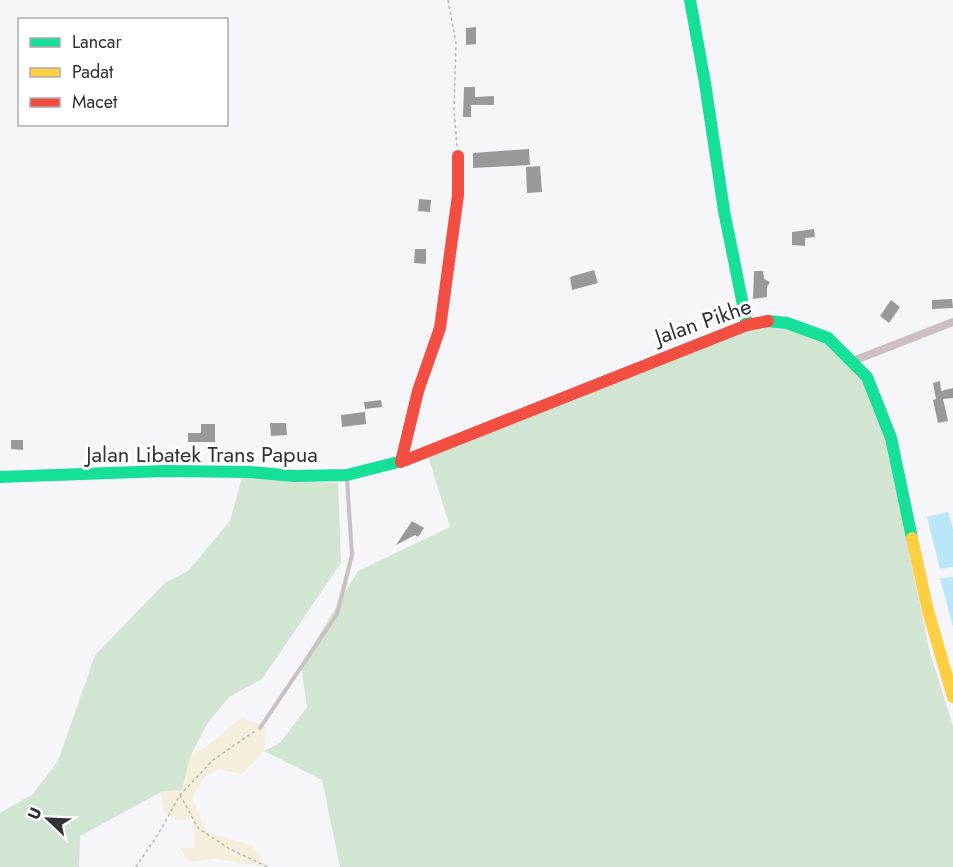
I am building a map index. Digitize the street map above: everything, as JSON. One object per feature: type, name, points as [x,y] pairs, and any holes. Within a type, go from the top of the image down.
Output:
[{"type":"main road","points":[[690,0],[707,94],[710,130],[731,255],[747,325]]},
{"type":"main road","points":[[401,462],[418,391],[440,328],[458,195],[458,156]]},
{"type":"main road","name":"Jalan Pikhe","points":[[401,462],[747,325],[769,321],[788,323],[810,330],[828,338],[867,376],[891,438],[928,611],[953,697]]},
{"type":"main road","name":"Jalan Libatek Trans Papua","points":[[0,477],[165,471],[250,472],[294,476],[347,475],[401,462]]},
{"type":"street","points":[[853,362],[953,322]]},
{"type":"lane","points":[[260,728],[336,614],[352,555],[347,475]]},
{"type":"path","points":[[448,0],[456,43],[454,110],[458,156]]},
{"type":"path","points":[[136,867],[180,795],[213,760],[260,728]]},
{"type":"path","points":[[180,795],[198,828],[230,849],[268,867]]},
{"type":"green space","points":[[779,324],[818,336],[858,375],[873,400],[887,448],[930,653],[953,726],[953,867],[340,867],[322,780],[264,751],[280,743],[307,707],[301,665],[358,571],[450,527],[428,456],[746,329]]},
{"type":"green space","points":[[242,477],[338,483],[341,563],[262,679],[229,697],[207,724],[191,755],[182,790],[161,792],[80,836],[79,867],[0,867],[0,813],[33,794],[58,761],[95,655],[165,583],[188,571],[230,521]]},
{"type":"sand","points":[[242,717],[266,727],[264,751],[242,774],[219,769],[205,776],[192,798],[207,832],[253,846],[267,867],[216,859],[189,862],[180,848],[195,848],[192,817],[180,821],[164,813],[161,792],[182,790],[191,755],[206,747]]},
{"type":"water","points":[[948,512],[953,529],[953,567],[940,569],[927,517]]},
{"type":"water","points":[[953,577],[953,627],[940,578]]},
{"type":"building","points":[[476,27],[476,44],[466,45],[466,28]]},
{"type":"building","points":[[464,87],[475,87],[475,97],[494,96],[494,105],[471,105],[471,117],[463,117]]},
{"type":"building","points":[[529,149],[530,165],[473,168],[473,153]]},
{"type":"building","points":[[540,166],[542,192],[527,193],[526,167]]},
{"type":"building","points":[[419,199],[431,200],[430,212],[418,211]]},
{"type":"building","points":[[814,229],[815,237],[805,238],[805,246],[792,245],[792,232]]},
{"type":"building","points":[[415,249],[426,249],[426,264],[414,263]]},
{"type":"building","points":[[594,270],[598,283],[572,290],[570,277]]},
{"type":"building","points":[[754,271],[763,271],[764,279],[770,282],[767,287],[767,297],[753,299]]},
{"type":"building","points":[[952,299],[953,308],[932,309],[932,300]]},
{"type":"building","points":[[891,300],[900,307],[889,323],[880,316]]},
{"type":"building","points":[[940,381],[941,391],[953,388],[953,398],[943,399],[948,421],[938,423],[933,400],[936,399],[933,383]]},
{"type":"building","points":[[381,400],[382,407],[365,409],[364,402]]},
{"type":"building","points":[[365,412],[366,424],[342,427],[341,415]]},
{"type":"building","points":[[270,423],[286,423],[287,435],[271,436]]},
{"type":"building","points":[[201,424],[215,424],[215,442],[188,442],[188,433],[201,433]]},
{"type":"building","points":[[11,440],[23,440],[23,450],[11,449]]},
{"type":"building","points":[[412,521],[424,528],[418,537],[415,535],[396,545]]},
{"type":"traffic: fast","points":[[690,0],[724,211],[747,325]]},
{"type":"traffic: fast","points":[[768,321],[787,323],[828,338],[867,377],[891,438],[912,538]]},
{"type":"traffic: fast","points":[[0,477],[165,471],[250,472],[294,476],[347,475],[406,460]]},
{"type":"traffic: slow","points":[[912,538],[928,611],[953,697]]},
{"type":"traffic: jam","points":[[401,462],[418,391],[440,328],[458,195],[458,156]]},
{"type":"traffic: jam","points":[[406,460],[747,325],[768,321]]}]
